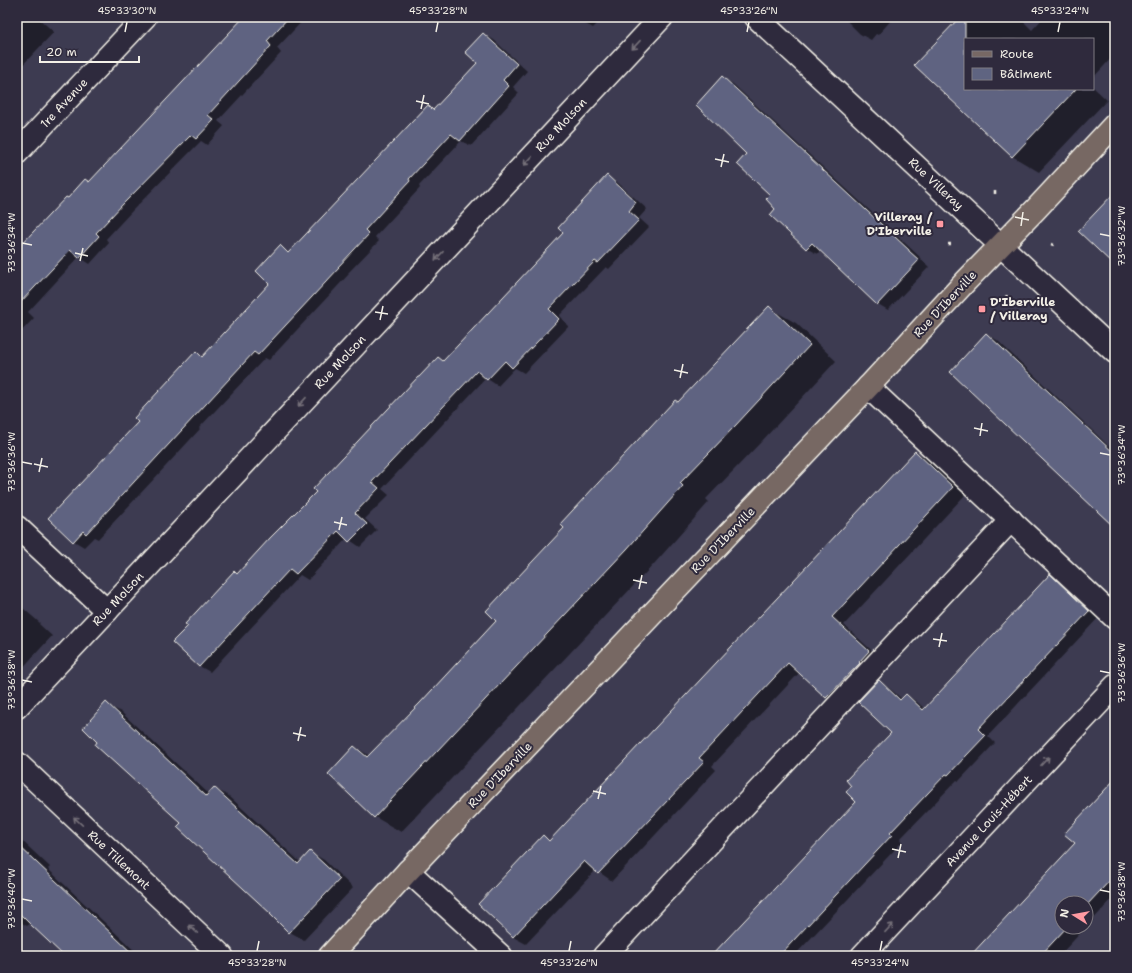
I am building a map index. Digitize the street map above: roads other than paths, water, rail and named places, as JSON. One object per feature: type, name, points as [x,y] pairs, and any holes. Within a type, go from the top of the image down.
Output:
[{"type":"main road","name":"Rue D'Iberville","points":[[330,956],[1115,124]]},
{"type":"street","name":"1re Avenue","points":[[17,153],[145,17]]},
{"type":"street","name":"Rue Molson","points":[[17,707],[662,17]]},
{"type":"street","name":"Rue Villeray","points":[[756,17],[1115,352]]},
{"type":"street","points":[[868,387],[1115,618]]},
{"type":"street","points":[[604,956],[1011,520]]},
{"type":"street","points":[[17,527],[107,611]]},
{"type":"street","name":"Avenue Louis-Hébert","points":[[862,956],[1115,686]]},
{"type":"street","name":"Rue Tillemont","points":[[17,763],[222,956]]},
{"type":"street","points":[[408,872],[501,956]]},
{"type":"place","name":"Villeray / D'Iberville","points":[[940,224]]},
{"type":"place","name":"D'Iberville / Villeray","points":[[982,309]]}]
